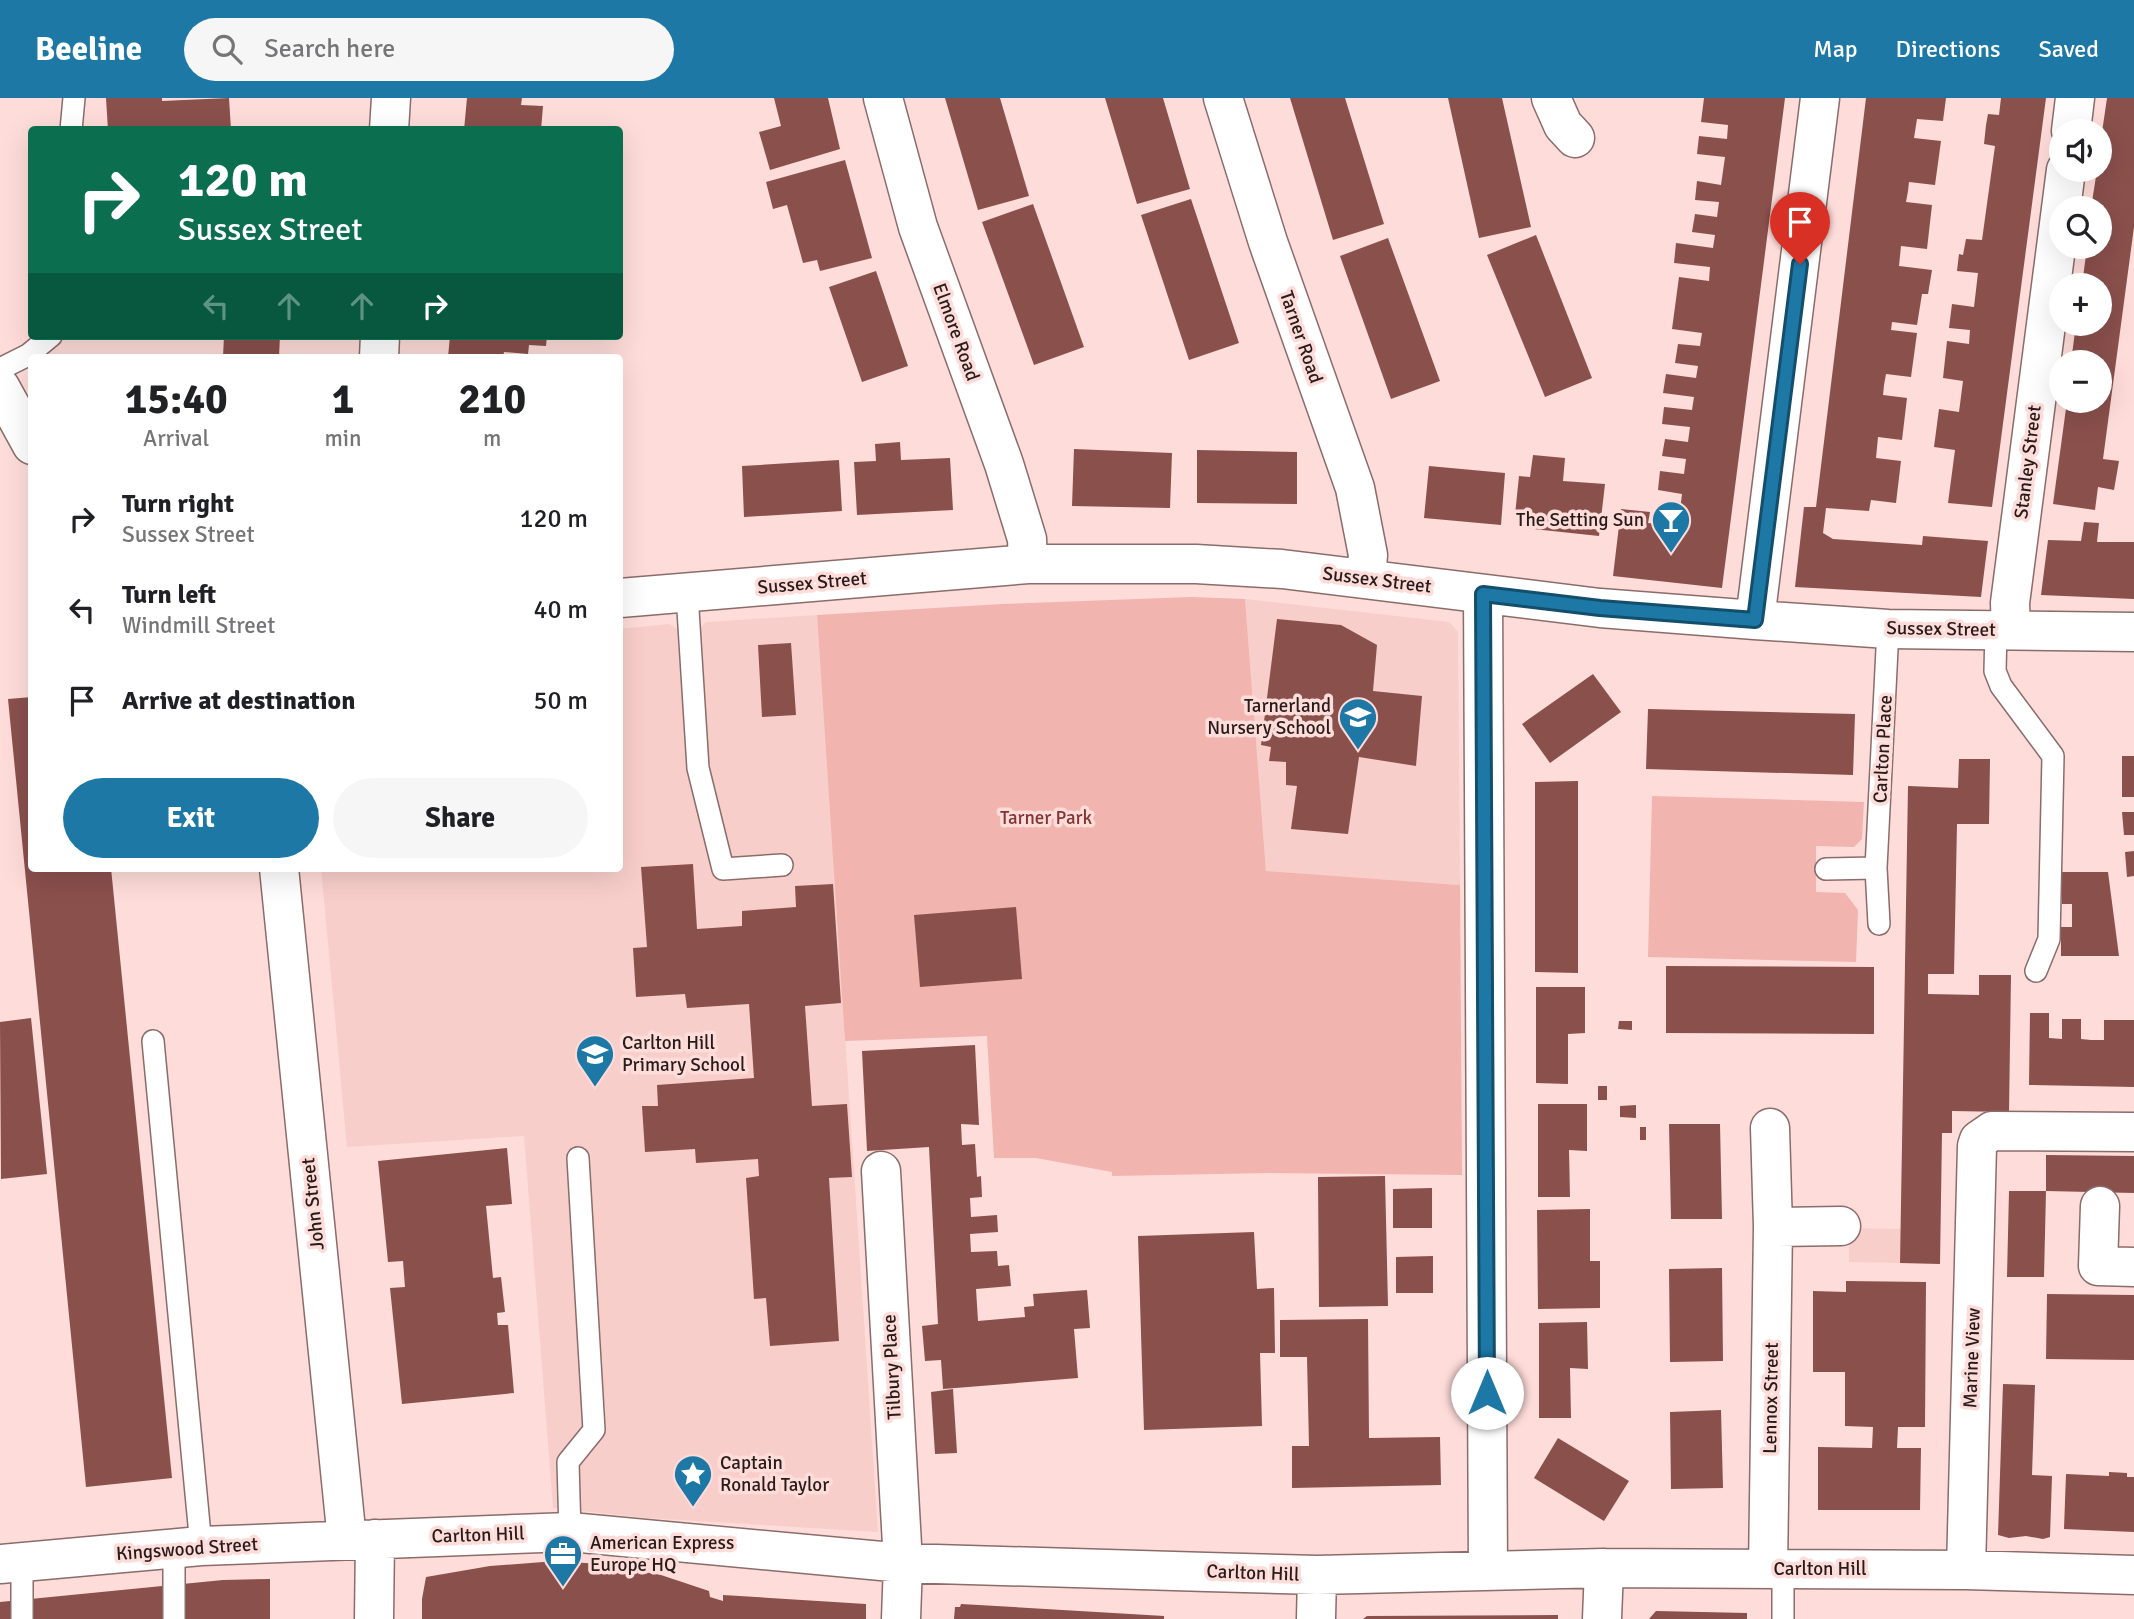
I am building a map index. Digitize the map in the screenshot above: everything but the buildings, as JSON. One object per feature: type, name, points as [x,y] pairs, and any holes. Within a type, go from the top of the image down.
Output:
[{"type":"street","points":[[389,126],[391,98]]},
{"type":"street","name":"Elmore Road","points":[[883,98],[918,227],[1004,464],[1027,539],[1028,564]]},
{"type":"street","name":"Tarner Road","points":[[1223,98],[1268,242],[1355,488],[1368,555],[1366,578]]},
{"type":"street","points":[[1551,98],[1563,125],[1576,138]]},
{"type":"street","points":[[1755,620],[1820,98]]},
{"type":"street","points":[[2072,119],[2075,98]]},
{"type":"street","name":"Stanley Street","points":[[2004,630],[2010,603],[2064,182]]},
{"type":"street","points":[[0,387],[28,438]]},
{"type":"street","name":"Sussex Street","points":[[623,598],[1028,564],[1196,564],[1282,569],[1600,608],[1755,620],[1888,629],[2134,632]]},
{"type":"street","points":[[1483,594],[1488,1571]]},
{"type":"street","name":"John Street","points":[[279,872],[361,1540],[374,1619]]},
{"type":"street","name":"Lennox Street","points":[[1770,1128],[1775,1569]]},
{"type":"street","name":"Marine View","points":[[1966,1570],[1979,1140],[1992,1131],[2134,1132]]},
{"type":"street","name":"Tilbury Place","points":[[881,1171],[903,1563],[901,1619]]},
{"type":"street","points":[[2100,1206],[2098,1266],[2134,1267]]},
{"type":"street","points":[[1773,1227],[1841,1226]]},
{"type":"street","name":"Carlton Hill","points":[[361,1540],[570,1532],[903,1563],[1317,1575],[1604,1568],[1966,1570],[2134,1575]]},
{"type":"street","name":"Kingswood Street","points":[[11,1562],[188,1547],[361,1540]]},
{"type":"street","points":[[1602,1619],[1604,1568]]},
{"type":"street","points":[[1316,1619],[1317,1575]]},
{"type":"lane","points":[[71,126],[74,98]]},
{"type":"lane","points":[[29,354],[46,340]]},
{"type":"lane","points":[[0,369],[28,355]]},
{"type":"lane","points":[[687,594],[698,768],[723,869],[782,864]]},
{"type":"lane","name":"Carlton Place","points":[[1879,924],[1876,868],[1888,629]]},
{"type":"lane","points":[[2004,630],[1995,671],[2001,686],[2053,756],[2049,939],[2036,971]]},
{"type":"lane","points":[[1826,869],[1876,868]]},
{"type":"lane","points":[[153,1041],[188,1547],[174,1619]]},
{"type":"lane","points":[[570,1532],[568,1462],[594,1430],[578,1158]]},
{"type":"lane","points":[[11,1562],[22,1619]]},
{"type":"lane","points":[[1775,1569],[1783,1619]]},
{"type":"shaded area","name":"Tarnerland Nursery School","points":[[1245,599],[1449,622],[1458,632],[1460,885],[1266,871]]},
{"type":"shaded area","name":"Carlton Hill Primary School","points":[[817,615],[878,1532],[647,1518],[553,1508],[524,1136],[347,1147],[321,872],[623,872],[623,629],[669,624],[676,628],[701,627],[706,622]]},
{"type":"shaded area","points":[[1849,1228],[1901,1229],[1900,1263],[1849,1262]]},
{"type":"green space","name":"Tarner Park","points":[[1191,597],[1245,599],[1266,871],[1460,885],[1462,1175],[1269,1173],[1112,1176],[1112,1172],[1036,1158],[994,1158],[987,1036],[845,1041],[817,615]]},
{"type":"green space","points":[[1652,796],[1864,802],[1862,839],[1854,847],[1816,846],[1816,892],[1845,893],[1858,910],[1856,962],[1648,957]]},
{"type":"place","name":"The Setting Sun","points":[[1671,554]]},
{"type":"place","name":"Tarnerland Nursery School","points":[[1358,751]]},
{"type":"place","name":"Carlton Hill Primary School","points":[[595,1088]]},
{"type":"place","name":"Captain Ronald Taylor","points":[[693,1508]]},
{"type":"place","name":"American Express Europe HQ","points":[[563,1588]]},
{"type":"route","points":[[1487,1393],[1483,594],[1600,608],[1755,620],[1800,264]]}]
